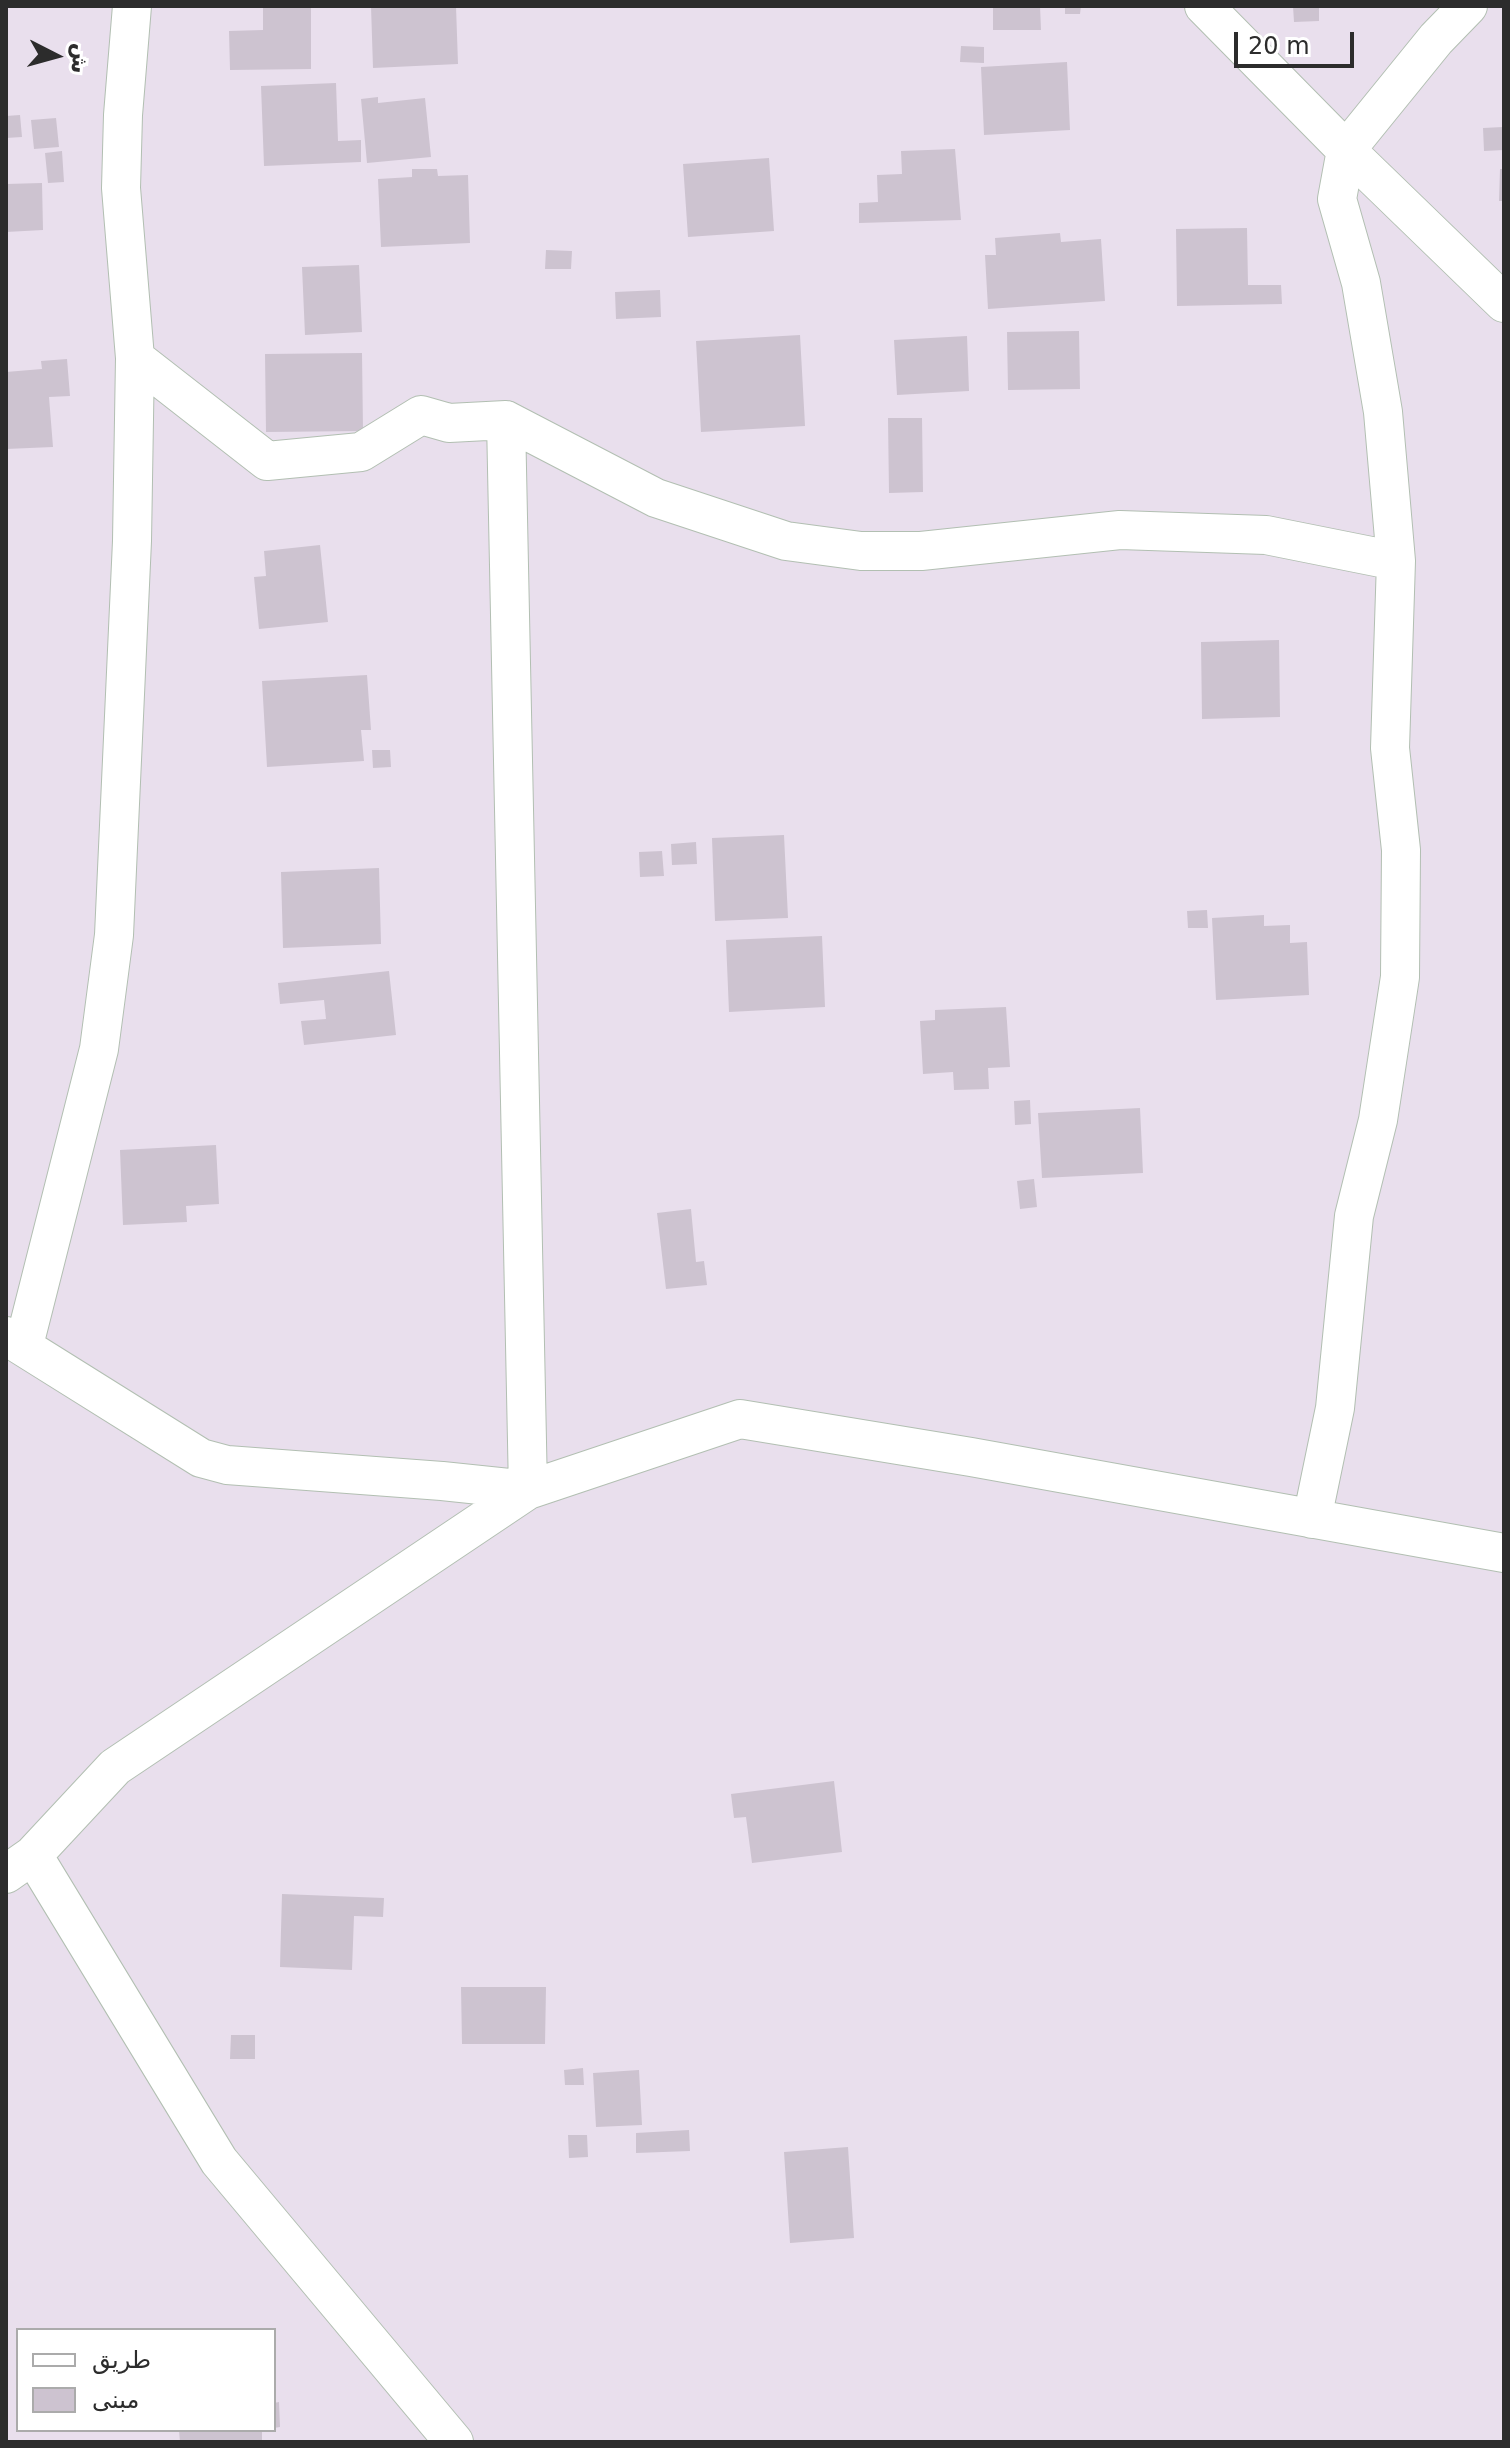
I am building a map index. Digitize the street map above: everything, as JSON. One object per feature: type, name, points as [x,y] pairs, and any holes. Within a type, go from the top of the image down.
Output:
[{"type":"street","points":[[132,6],[123,115],[121,188],[135,358],[132,541],[114,935],[99,1049],[15,1341],[130,1415],[201,1458],[214,1462],[528,1490]]},
{"type":"street","points":[[1204,6],[1346,150],[1504,303]]},
{"type":"street","points":[[1312,1519],[1335,1408],[1354,1216],[1378,1120],[1400,977],[1401,850],[1390,748],[1396,561],[1383,412],[1361,283],[1337,199],[1346,150],[1436,39],[1468,6]]},
{"type":"street","points":[[135,358],[267,461],[361,452],[421,415],[449,423],[506,420],[656,498],[786,541],[861,551],[921,551],[1120,530],[1266,535],[1396,561]]},
{"type":"street","points":[[506,420],[528,1490]]},
{"type":"street","points":[[454,2442],[219,2161],[20,1864],[115,1767],[528,1490],[740,1419],[971,1457],[1504,1553]]},
{"type":"building","points":[[263,6],[311,6],[311,69],[230,70],[229,31],[263,30]]},
{"type":"building","points":[[371,6],[456,6],[458,64],[373,68]]},
{"type":"building","points":[[993,6],[1040,6],[1041,30],[993,30]]},
{"type":"building","points":[[1065,6],[1081,6],[1080,14],[1065,14]]},
{"type":"building","points":[[1293,6],[1319,6],[1319,21],[1294,22]]},
{"type":"building","points":[[961,46],[984,47],[984,63],[960,62]]},
{"type":"building","points":[[1067,62],[1070,130],[984,135],[981,67]]},
{"type":"building","points":[[336,83],[338,141],[361,140],[361,162],[264,166],[261,86]]},
{"type":"building","points":[[378,97],[378,103],[425,98],[431,157],[367,163],[361,99]]},
{"type":"building","points":[[20,115],[22,137],[6,138],[6,116]]},
{"type":"building","points":[[56,118],[59,147],[34,149],[31,120]]},
{"type":"building","points":[[1503,127],[1504,150],[1484,151],[1483,128]]},
{"type":"building","points":[[955,149],[961,220],[859,223],[859,203],[878,202],[877,175],[902,174],[901,151]]},
{"type":"building","points":[[62,151],[64,182],[48,183],[45,153]]},
{"type":"building","points":[[769,158],[774,231],[688,237],[683,164]]},
{"type":"building","points":[[412,169],[437,169],[438,176],[468,175],[470,243],[381,247],[378,179],[412,177]]},
{"type":"building","points":[[1500,169],[1504,169],[1504,201],[1499,201]]},
{"type":"building","points":[[42,183],[43,230],[6,232],[6,184]]},
{"type":"building","points":[[1247,228],[1248,285],[1281,285],[1282,304],[1177,306],[1176,229]]},
{"type":"building","points":[[1060,233],[1061,242],[1101,239],[1105,301],[988,309],[985,255],[996,255],[995,238]]},
{"type":"building","points":[[546,250],[572,251],[571,269],[545,269]]},
{"type":"building","points":[[359,265],[362,332],[305,335],[302,267]]},
{"type":"building","points":[[660,290],[661,317],[616,319],[615,292]]},
{"type":"building","points":[[1079,331],[1080,389],[1008,390],[1007,332]]},
{"type":"building","points":[[800,335],[805,426],[701,432],[696,341]]},
{"type":"building","points":[[967,336],[969,391],[897,395],[894,340]]},
{"type":"building","points":[[362,353],[363,431],[266,432],[265,354]]},
{"type":"building","points":[[67,359],[70,396],[49,397],[53,447],[6,449],[6,372],[42,369],[41,361]]},
{"type":"building","points":[[888,418],[922,418],[923,492],[889,493]]},
{"type":"building","points":[[320,545],[328,622],[259,629],[254,577],[266,576],[264,551]]},
{"type":"building","points":[[1279,640],[1280,717],[1202,719],[1201,642]]},
{"type":"building","points":[[367,675],[371,730],[361,730],[364,761],[267,767],[262,681]]},
{"type":"building","points":[[372,750],[390,750],[391,767],[373,768]]},
{"type":"building","points":[[784,835],[788,918],[715,921],[712,838]]},
{"type":"building","points":[[696,842],[697,864],[672,865],[671,844]]},
{"type":"building","points":[[662,851],[664,876],[640,877],[639,852]]},
{"type":"building","points":[[379,868],[381,944],[283,948],[281,872]]},
{"type":"building","points":[[1207,910],[1208,928],[1188,928],[1187,911]]},
{"type":"building","points":[[1264,915],[1264,926],[1290,925],[1290,943],[1307,942],[1309,995],[1216,1000],[1212,918]]},
{"type":"building","points":[[822,936],[825,1007],[729,1012],[726,940]]},
{"type":"building","points":[[389,971],[396,1035],[304,1045],[301,1021],[326,1019],[324,1000],[280,1004],[278,983]]},
{"type":"building","points":[[1006,1007],[1010,1067],[988,1068],[989,1089],[954,1090],[953,1072],[923,1074],[920,1021],[935,1020],[935,1010]]},
{"type":"building","points":[[1030,1100],[1031,1124],[1015,1125],[1014,1101]]},
{"type":"building","points":[[1140,1108],[1143,1173],[1042,1178],[1038,1113]]},
{"type":"building","points":[[216,1145],[219,1204],[186,1206],[187,1222],[123,1225],[120,1150]]},
{"type":"building","points":[[1034,1179],[1037,1207],[1020,1209],[1017,1181]]},
{"type":"building","points":[[691,1209],[696,1262],[704,1261],[707,1285],[666,1289],[657,1213]]},
{"type":"building","points":[[834,1781],[842,1852],[752,1863],[746,1817],[734,1818],[731,1794]]},
{"type":"building","points":[[282,1894],[384,1898],[383,1917],[354,1916],[352,1970],[280,1967]]},
{"type":"building","points":[[461,1987],[546,1987],[545,2044],[462,2044]]},
{"type":"building","points":[[231,2035],[255,2035],[255,2059],[230,2059]]},
{"type":"building","points":[[583,2068],[584,2085],[565,2085],[564,2070]]},
{"type":"building","points":[[639,2070],[642,2125],[596,2127],[593,2073]]},
{"type":"building","points":[[689,2130],[690,2151],[636,2153],[636,2133]]},
{"type":"building","points":[[568,2135],[587,2135],[588,2157],[569,2158]]},
{"type":"building","points":[[848,2147],[854,2238],[790,2243],[784,2152]]},
{"type":"building","points":[[279,2402],[280,2427],[276,2428],[276,2403]]},
{"type":"building","points":[[179,2432],[262,2432],[262,2442],[180,2442]]}]
